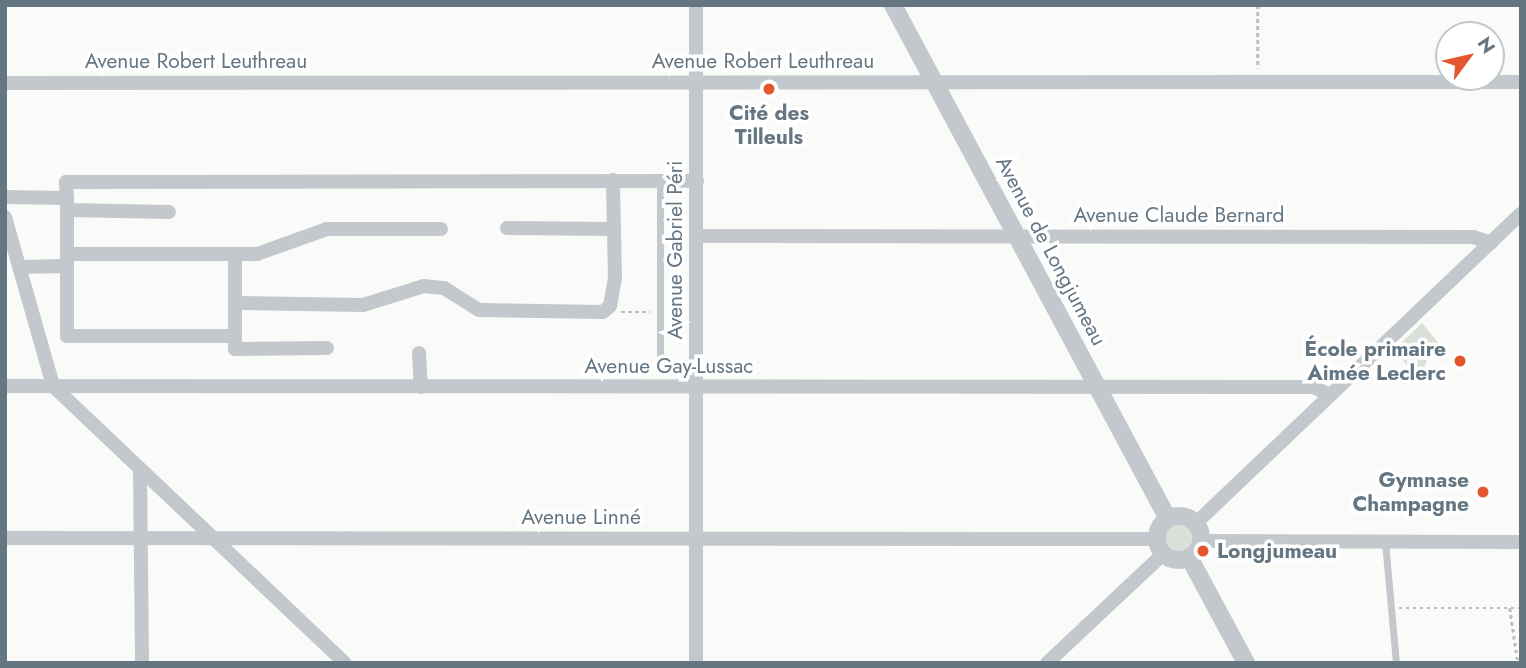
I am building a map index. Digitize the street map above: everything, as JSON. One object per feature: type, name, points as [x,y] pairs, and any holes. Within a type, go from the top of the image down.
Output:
[{"type":"street","name":"Avenue Gabriel Péri","points":[[696,5],[696,663]]},
{"type":"street","name":"Avenue de Longjumeau","points":[[893,5],[1168,519]]},
{"type":"street","name":"Avenue Robert Leuthreau","points":[[5,83],[1521,82]]},
{"type":"street","points":[[235,303],[363,305],[424,286],[444,288],[479,310],[603,312],[610,306],[614,279],[613,180]]},
{"type":"street","points":[[235,336],[67,336],[66,182],[697,181]]},
{"type":"street","points":[[5,197],[169,212]]},
{"type":"street","points":[[1247,663],[1189,557],[1198,532],[1330,395],[1521,214]]},
{"type":"street","points":[[5,217],[8,236],[20,267],[53,386],[345,663]]},
{"type":"street","points":[[507,228],[614,229]]},
{"type":"street","points":[[20,267],[67,260],[257,254],[327,229],[441,229]]},
{"type":"street","name":"Avenue Claude Bernard","points":[[697,236],[1473,237],[1491,243]]},
{"type":"street","points":[[235,254],[234,349],[327,348]]},
{"type":"street","points":[[419,353],[421,387]]},
{"type":"street","name":"Avenue Gay-Lussac","points":[[5,386],[1313,387],[1330,395]]},
{"type":"street","points":[[139,469],[142,663]]},
{"type":"street","points":[[1047,663],[1160,546],[1168,519],[1182,516],[1198,532],[1385,541],[1521,541]]},
{"type":"street","name":"Avenue Linné","points":[[5,538],[696,538],[1160,546]]},
{"type":"street","points":[[1160,546],[1176,559],[1189,557]]},
{"type":"lane","points":[[660,181],[660,357]]},
{"type":"lane","points":[[1385,541],[1396,663]]},
{"type":"path","points":[[1258,5],[1258,82]]},
{"type":"path","points":[[603,312],[660,312]]},
{"type":"path","points":[[1389,608],[1521,608]]},
{"type":"path","points":[[1510,608],[1518,663]]},
{"type":"shaded area","points":[[1422,323],[1439,344],[1427,359],[1420,380],[1394,350]]},
{"type":"shaded area","points":[[1179,525],[1188,529],[1192,538],[1188,547],[1179,551],[1170,547],[1166,538],[1170,529]]},
{"type":"place","name":"Cité des Tilleuls","points":[[769,89]]},
{"type":"place","name":"École primaire Aimée Leclerc","points":[[1460,361]]},
{"type":"place","name":"Gymnase Champagne","points":[[1483,492]]},
{"type":"place","name":"Longjumeau","points":[[1203,551]]}]
